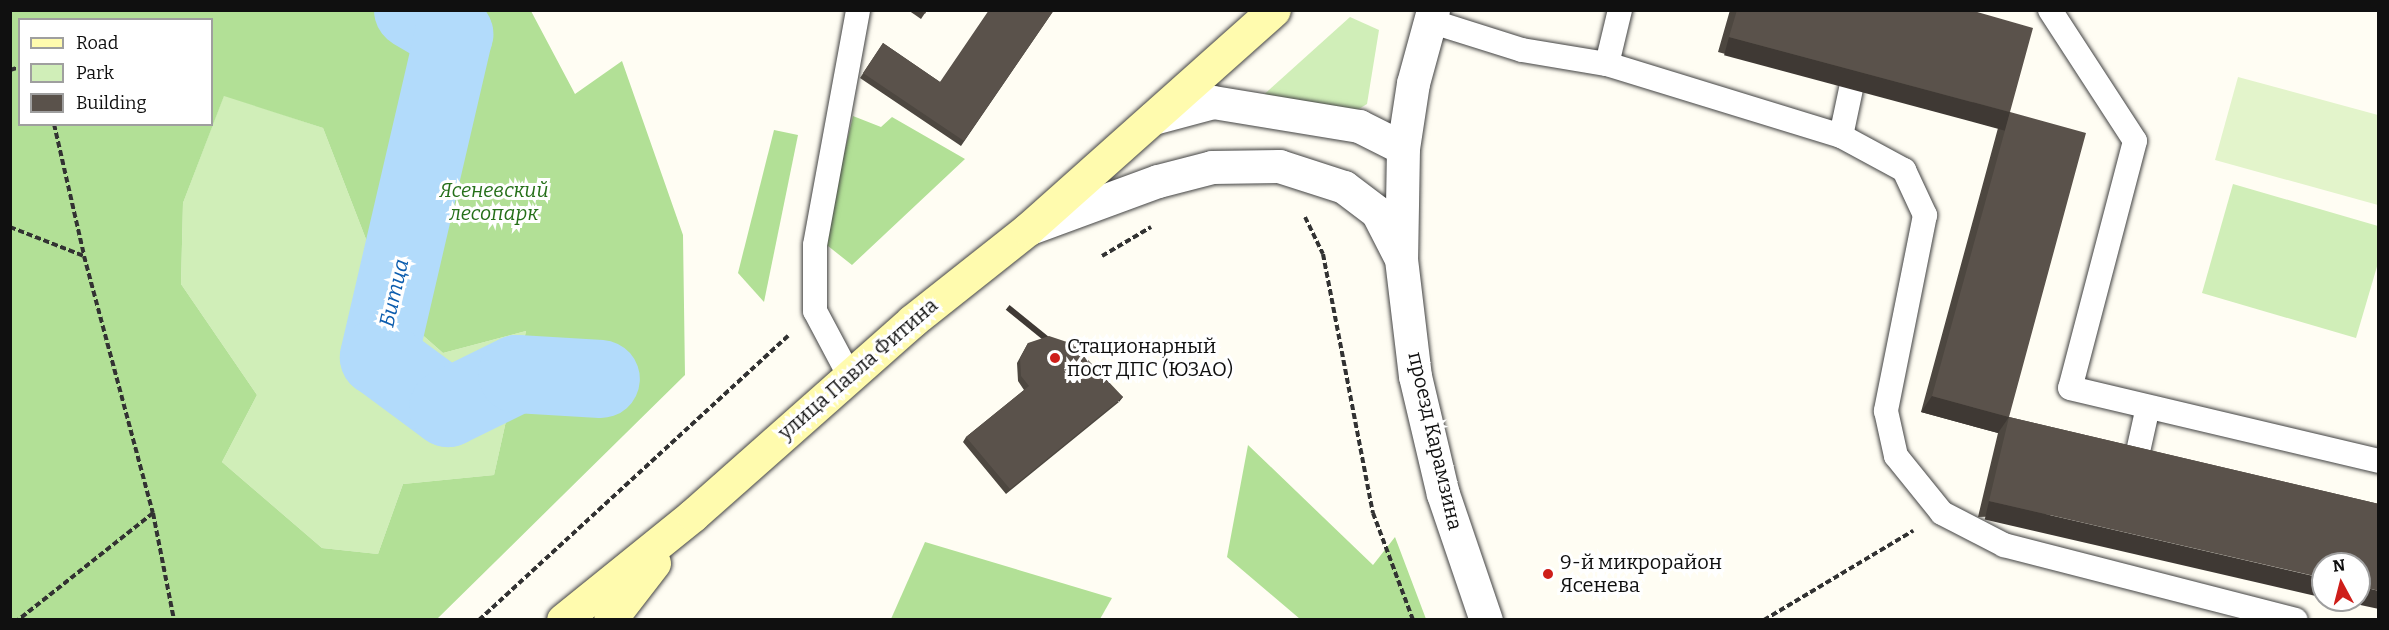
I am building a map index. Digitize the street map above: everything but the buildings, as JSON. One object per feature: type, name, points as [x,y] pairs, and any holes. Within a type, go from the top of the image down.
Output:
[{"type":"main road","name":"улица Павла Фитина","points":[[563,620],[693,514],[849,375],[1028,229],[1274,10]]},
{"type":"main road","name":"улица Павла Фитина","points":[[593,620],[693,514]]},
{"type":"main road","points":[[610,620],[693,514]]},
{"type":"street","name":"проезд Карамзина","points":[[1431,16],[1413,83],[1403,148],[1401,259],[1416,376],[1440,483],[1486,620]]},
{"type":"street","name":"улица Павла Фитина","points":[[1153,118],[1214,102],[1359,126],[1403,148]]},
{"type":"street","name":"улица Павла Фитина","points":[[1028,229],[1158,181],[1212,167],[1280,166],[1344,187],[1377,212],[1401,259]]},
{"type":"lane","points":[[849,375],[815,311],[815,245],[858,10]]},
{"type":"lane","points":[[1607,64],[1620,10]]},
{"type":"lane","points":[[2050,10],[2135,141],[2070,388],[2379,461]]},
{"type":"lane","points":[[1431,16],[1522,50],[1607,64],[1840,136],[1904,170],[1925,214],[1886,411],[1896,456],[1942,513],[2004,545],[2296,620]]},
{"type":"lane","points":[[1840,136],[1851,89]]},
{"type":"lane","points":[[2135,465],[2148,407]]},
{"type":"lane","points":[[2107,572],[2114,548]]},
{"type":"path","points":[[54,126],[84,256],[153,513],[174,620]]},
{"type":"path","points":[[1303,212],[1323,254],[1373,513],[1413,620]]},
{"type":"path","points":[[1102,256],[1160,221]]},
{"type":"path","points":[[10,227],[84,256]]},
{"type":"path","points":[[479,620],[815,311]]},
{"type":"path","points":[[18,620],[153,513]]},
{"type":"path","points":[[1764,620],[1942,513]]},
{"type":"green space","name":"Ясеневский лесопарк","points":[[10,11],[531,11],[575,94],[622,61],[683,235],[685,375],[437,619],[11,619]],"holes":[[[18,18],[213,18],[213,125],[224,96],[323,128],[393,309],[443,353],[526,331],[494,475],[403,484],[378,554],[322,548],[222,462],[257,395],[181,284],[183,203],[213,126],[18,126]]]},
{"type":"green space","points":[[1350,17],[1379,30],[1367,104],[1349,115],[1259,99]]},
{"type":"green space","points":[[2238,77],[2378,115],[2378,205],[2215,160]]},
{"type":"green space","points":[[224,95],[323,128],[393,309],[443,353],[526,331],[494,475],[403,484],[378,554],[322,548],[222,462],[257,395],[181,284],[183,203]]},
{"type":"green space","points":[[853,116],[881,127],[892,117],[965,159],[852,265],[823,242]]},
{"type":"green space","points":[[774,130],[798,135],[764,302],[738,273]]},
{"type":"green space","points":[[2233,184],[2378,226],[2378,263],[2356,338],[2202,293]]},
{"type":"green space","points":[[1248,445],[1373,565],[1395,537],[1426,619],[1300,619],[1227,557]]},
{"type":"green space","points":[[925,542],[1112,598],[1100,619],[891,619]]},
{"type":"waterway","name":"Битца","points":[[413,10],[454,34],[379,357],[448,408],[517,374],[601,379]]},
{"type":"place","name":"Стационарный пост ДПС (ЮЗАО)","points":[[1055,358]]},
{"type":"place","name":"9-й микрорайон Ясенева","points":[[1548,574]]}]
